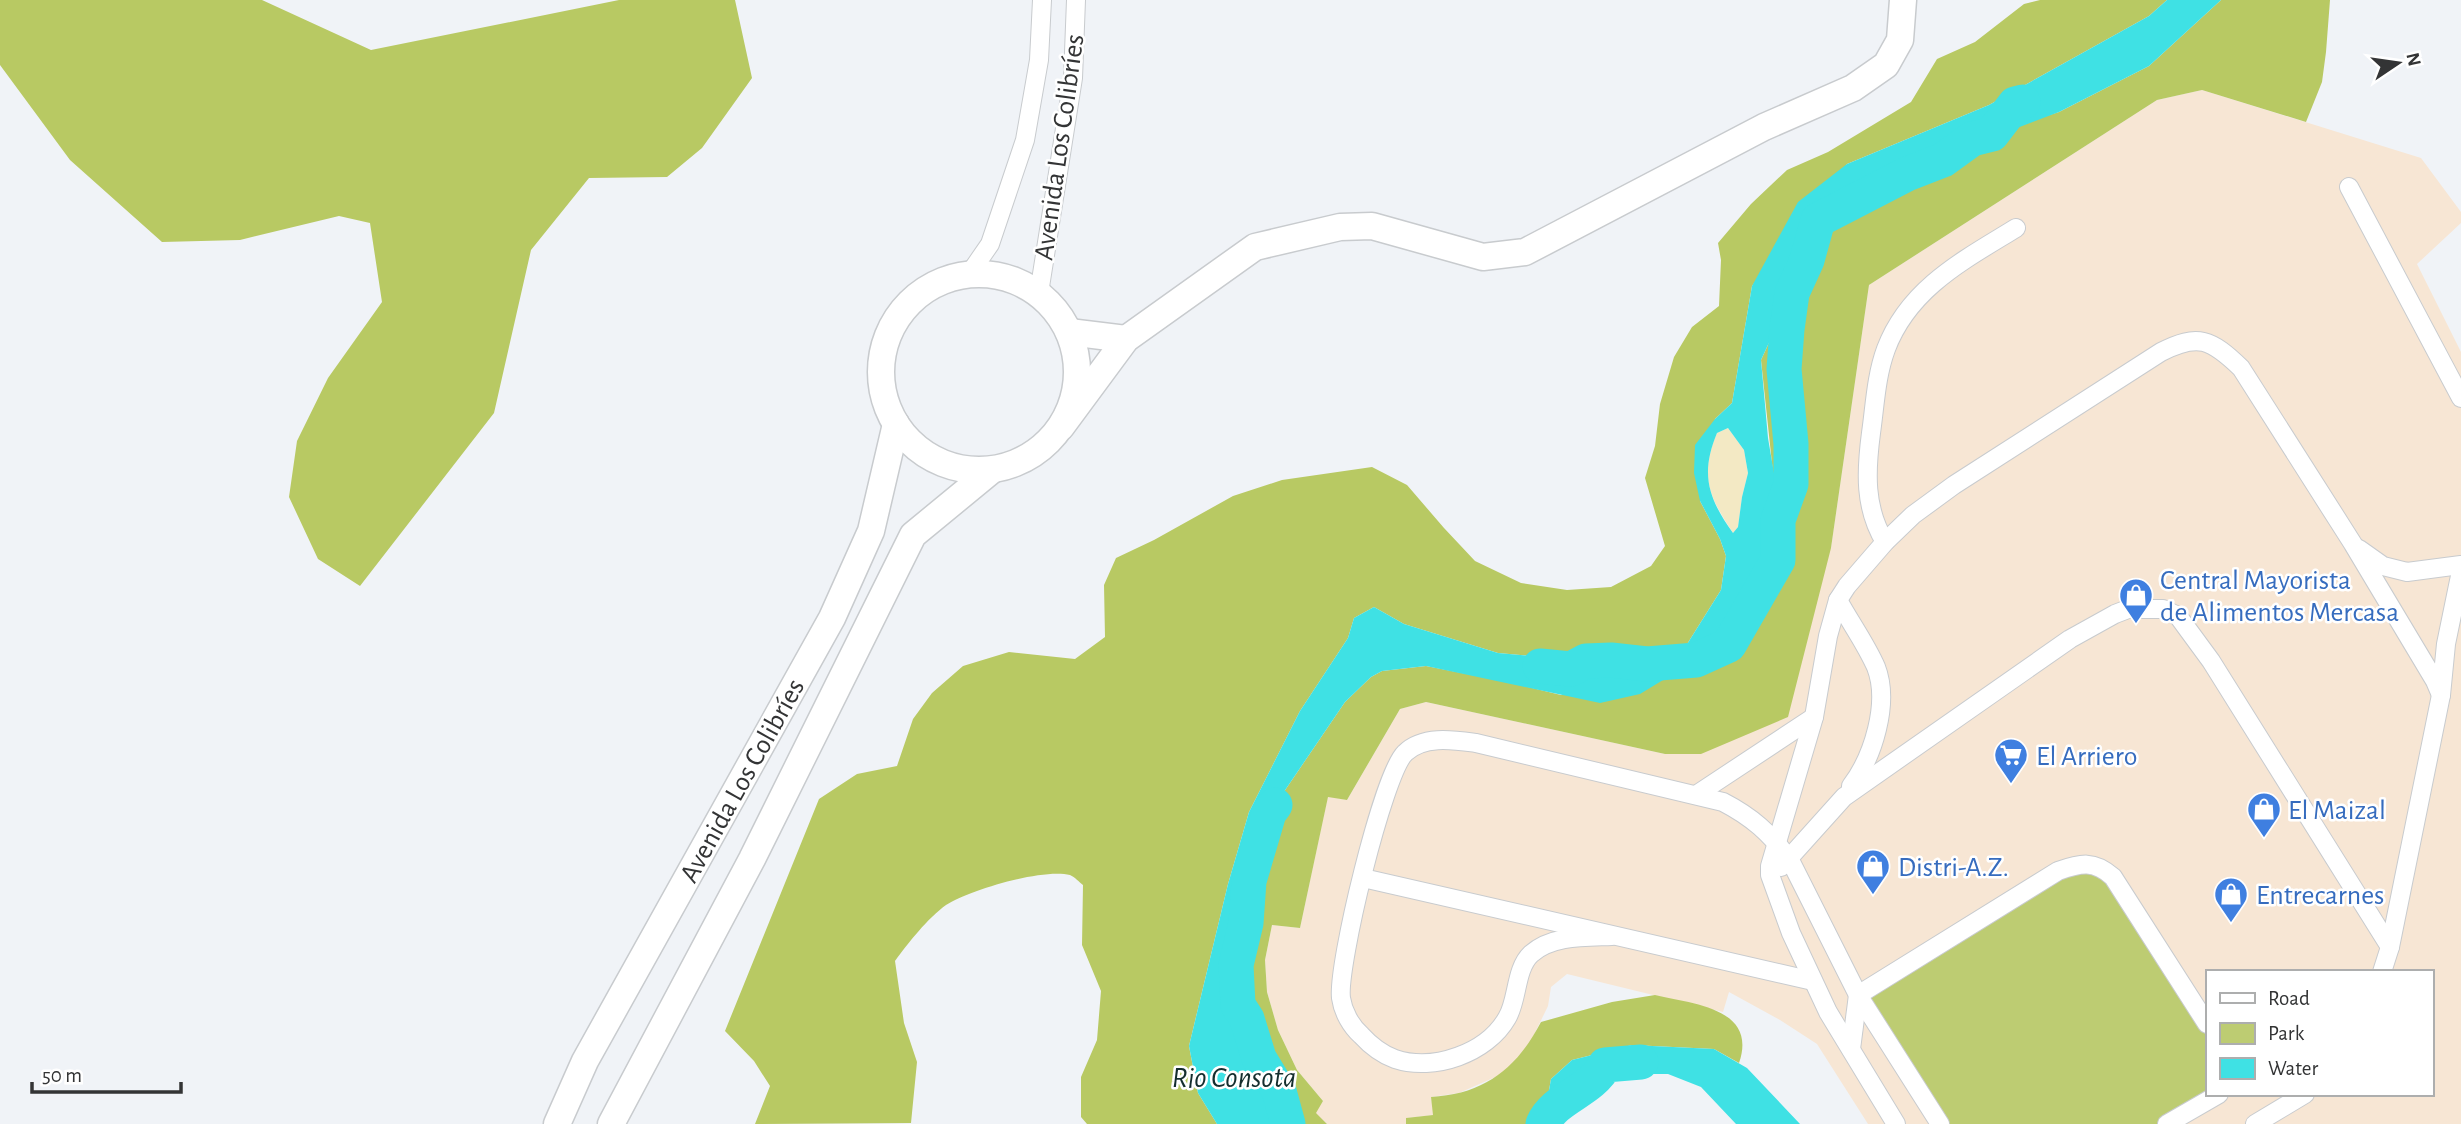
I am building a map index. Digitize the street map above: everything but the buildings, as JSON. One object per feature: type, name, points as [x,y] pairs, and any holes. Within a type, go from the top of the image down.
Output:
[{"type":"main road","points":[[1062,427],[1075,397],[1078,364],[1069,331],[1051,304],[1039,293],[1006,277],[970,273],[942,280],[918,295],[898,316],[886,341],[881,370],[884,398],[896,424],[914,446],[937,461],[964,470],[992,470],[1019,463],[1043,448],[1062,427],[1126,339],[1255,247],[1340,227],[1372,226],[1483,257],[1525,252],[1764,127],[1853,88],[1886,65],[1900,40],[1902,0]]},
{"type":"main road","points":[[1069,331],[1126,339]]},
{"type":"main road","name":"Avenida Los Colibríes","points":[[556,1124],[585,1060],[832,618],[871,531],[896,424]]},
{"type":"main road","name":"Avenida Los Colibríes","points":[[611,1124],[758,847],[913,536],[992,470]]},
{"type":"street","name":"Avenida Los Colibríes","points":[[970,273],[990,244],[1026,140],[1039,60],[1042,0]]},
{"type":"street","name":"Avenida Los Colibríes","points":[[1039,293],[1073,78],[1076,0]]},
{"type":"street","points":[[2349,187],[2461,398]]},
{"type":"street","points":[[1885,542],[1875,527],[1871,514],[1867,478],[1867,456],[1876,389],[1885,351],[1904,314],[1930,284],[2016,228]]},
{"type":"street","points":[[1896,1124],[1828,1012],[1788,925],[1770,875],[1770,866],[1814,717],[1828,636],[1838,600],[1885,542],[1913,515],[1954,485],[2161,352],[2183,341],[2200,341],[2222,349],[2241,368],[2353,544],[2441,695]]},
{"type":"street","points":[[2353,544],[2383,566],[2407,572],[2461,565]]},
{"type":"street","points":[[2383,970],[2390,947],[2441,695],[2446,644],[2461,571]]},
{"type":"street","points":[[1770,875],[1790,860],[1844,797],[1860,775],[1875,740],[1880,683],[1875,667],[1838,600]]},
{"type":"street","points":[[1844,797],[2070,639],[2128,609],[2163,609],[2178,616],[2211,661],[2390,947]]},
{"type":"street","points":[[1696,794],[1814,717]]},
{"type":"street","points":[[1612,936],[1576,937],[1540,947],[1528,956],[1509,1016],[1498,1033],[1479,1047],[1439,1062],[1416,1063],[1396,1059],[1376,1050],[1358,1033],[1347,1016],[1341,998],[1343,962],[1378,814],[1396,764],[1406,751],[1434,740],[1476,743],[1696,794],[1723,802],[1753,819],[1790,860],[1858,995],[1940,1124]]},
{"type":"street","points":[[1858,995],[2058,871],[2076,865],[2096,865],[2113,877],[2206,1022]]},
{"type":"street","points":[[1363,878],[1813,981]]},
{"type":"street","points":[[1851,1049],[1858,995]]},
{"type":"street","points":[[2167,1124],[2216,1096]]},
{"type":"street","points":[[2255,1124],[2302,1096]]},
{"type":"shaded area","name":"Central Mayorista de Alimentos Mercasa","points":[[2202,90],[2421,158],[2461,212],[2461,223],[2417,264],[2461,352],[2461,1124],[1868,1124],[1817,1044],[1729,992],[1723,1012],[1567,974],[1551,987],[1548,1006],[1530,1043],[1511,1066],[1500,1075],[1459,1093],[1431,1097],[1434,1115],[1407,1118],[1406,1124],[1327,1124],[1315,1113],[1323,1101],[1297,1070],[1278,1030],[1267,992],[1265,960],[1272,925],[1300,928],[1328,796],[1347,800],[1400,709],[1426,702],[1665,754],[1701,754],[1831,548],[1869,285],[2157,100]]},
{"type":"green space","points":[[0,0],[262,0],[371,50],[619,0],[735,0],[752,78],[702,148],[667,177],[589,178],[531,250],[494,413],[360,586],[318,559],[289,497],[297,441],[328,378],[382,302],[370,223],[339,216],[240,240],[162,242],[70,160],[0,65]]},
{"type":"green space","points":[[2040,0],[2167,0],[2149,16],[1989,105],[1847,164],[1752,286],[1732,403],[1715,419],[1700,501],[1726,556],[1721,590],[1684,649],[1586,661],[1498,653],[1404,624],[1374,607],[1354,618],[1348,638],[1300,711],[1249,812],[1228,884],[1189,1046],[1198,1093],[1217,1124],[1087,1124],[1081,1117],[1081,1077],[1097,1040],[1101,991],[1082,945],[1083,885],[1070,875],[1058,874],[1025,877],[957,899],[932,917],[895,961],[904,1023],[917,1062],[911,1123],[755,1124],[770,1086],[754,1061],[725,1031],[819,799],[857,774],[897,766],[913,719],[932,693],[963,666],[1009,652],[1075,659],[1105,637],[1104,585],[1116,558],[1233,496],[1282,480],[1372,467],[1407,485],[1475,561],[1521,583],[1567,590],[1611,587],[1651,566],[1665,546],[1645,478],[1655,446],[1660,404],[1674,357],[1692,327],[1719,306],[1721,260],[1718,243],[1751,204],[1787,170],[1828,152],[1911,102],[1937,59],[1975,42],[2024,4]]},
{"type":"green space","points":[[2221,0],[2330,0],[2322,82],[2306,122],[2202,90],[2157,100],[1869,285],[1831,548],[1788,717],[1701,754],[1665,754],[1426,702],[1400,709],[1347,800],[1328,797],[1300,928],[1272,925],[1265,960],[1267,992],[1278,1030],[1297,1070],[1323,1101],[1316,1113],[1327,1124],[1288,1124],[1279,1091],[1238,1005],[1238,954],[1246,923],[1257,850],[1277,802],[1345,702],[1371,677],[1382,671],[1426,666],[1561,695],[1722,637],[1743,619],[1760,593],[1769,544],[1778,520],[1761,360],[1826,225],[1848,207],[1942,149],[2059,112],[2149,66]]},
{"type":"green space","points":[[2096,865],[2206,1023],[2206,1095],[2167,1124],[1940,1124],[1858,995],[2058,871]]},
{"type":"green space","points":[[1655,995],[1703,1006],[1731,1020],[1739,1030],[1742,1045],[1739,1063],[1714,1049],[1632,1045],[1572,1060],[1551,1079],[1543,1124],[1406,1124],[1406,1118],[1433,1115],[1431,1097],[1468,1090],[1497,1076],[1521,1053],[1541,1022],[1612,1002]]},
{"type":"sand","points":[[1728,428],[1744,450],[1748,473],[1738,527],[1733,533],[1718,508],[1709,485],[1708,474],[1717,433]]},
{"type":"water","name":"Rio Consota","points":[[2167,0],[2221,0],[2149,66],[2059,112],[2017,128],[1942,149],[1848,207],[1826,225],[1761,360],[1778,520],[1769,544],[1760,593],[1743,619],[1696,660],[1640,694],[1600,703],[1426,666],[1382,671],[1371,677],[1345,702],[1277,802],[1257,850],[1246,923],[1238,954],[1238,1005],[1265,1047],[1288,1124],[1217,1124],[1198,1093],[1189,1046],[1228,884],[1249,812],[1300,711],[1348,638],[1354,618],[1374,607],[1404,624],[1498,653],[1586,661],[1684,649],[1721,590],[1726,556],[1700,501],[1694,473],[1695,445],[1715,419],[1732,403],[1752,286],[1798,202],[1847,164],[1989,105],[2149,16]],"holes":[[[1728,428],[1744,450],[1748,473],[1738,527],[1733,533],[1712,497],[1709,461],[1717,433]]]},
{"type":"water","points":[[1632,1045],[1714,1049],[1747,1068],[1800,1124],[1736,1124],[1701,1087],[1668,1074],[1629,1074],[1599,1076],[1580,1091],[1565,1111],[1560,1124],[1543,1124],[1551,1079],[1572,1060]]},
{"type":"waterway","points":[[1540,666],[1571,669],[1586,661],[1611,660],[1647,664],[1696,660],[1729,645],[1778,560],[1778,520],[1791,484],[1791,444],[1784,369],[1787,329],[1792,293],[1807,260],[1818,220],[1907,174],[1943,160],[1972,139],[1992,134],[2015,104],[2023,102]]},
{"type":"waterway","points":[[1275,805],[1269,813],[1249,881],[1246,923],[1236,965],[1238,1005],[1247,1019],[1259,1058],[1279,1091],[1288,1124]]},
{"type":"waterway","points":[[1543,1124],[1556,1107],[1591,1082],[1605,1065],[1641,1062]]},
{"type":"place","name":"Central Mayorista de Alimentos Mercasa","points":[[2136,625]]},
{"type":"place","name":"El Arriero","points":[[2011,785]]},
{"type":"place","name":"El Maizal","points":[[2264,839]]},
{"type":"place","name":"Distri-A.Z.","points":[[1873,896]]},
{"type":"place","name":"Entrecarnes","points":[[2231,924]]}]
